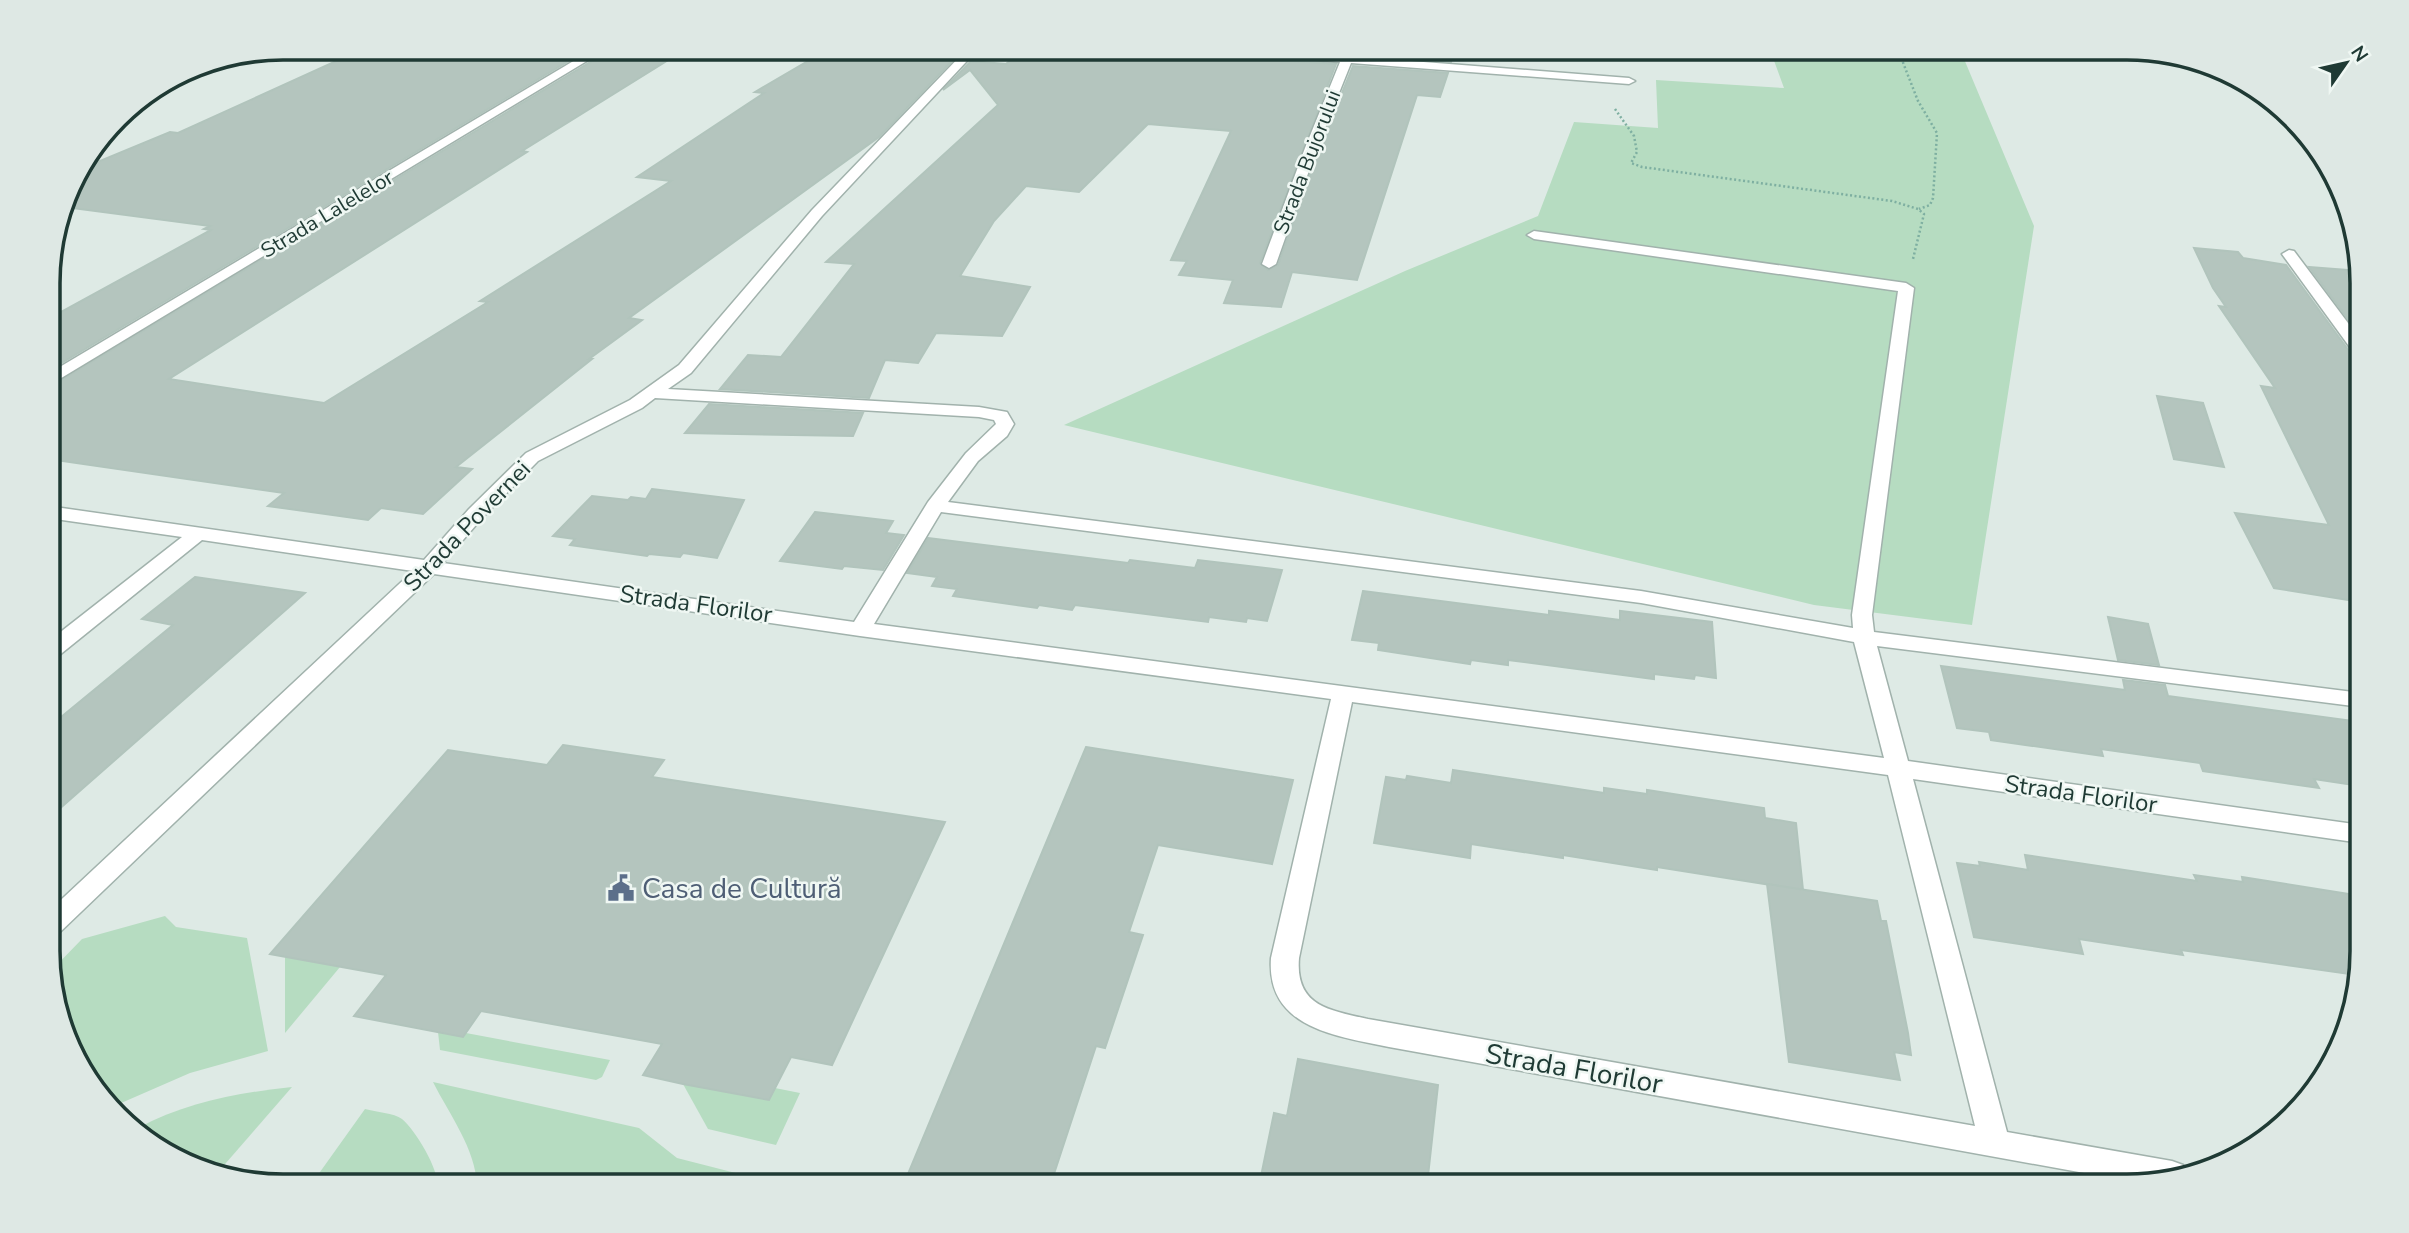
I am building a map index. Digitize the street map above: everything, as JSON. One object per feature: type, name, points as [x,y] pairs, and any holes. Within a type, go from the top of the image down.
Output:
[{"type":"street","name":"Strada Lalelelor","points":[[60,374],[583,60]]},
{"type":"street","name":"Strada Povernei","points":[[60,917],[430,566],[476,513],[532,457],[654,393],[692,361],[817,213],[963,60]]},
{"type":"street","points":[[1347,60],[1629,81]]},
{"type":"street","name":"Strada Bujorului","points":[[1269,264],[1311,148],[1347,60]]},
{"type":"street","points":[[1534,235],[1906,288],[1862,615],[1864,637],[1994,1144]]},
{"type":"street","points":[[2289,254],[2350,336]]},
{"type":"street","points":[[654,393],[979,412],[1001,416],[1004,424],[1001,432],[972,457],[935,506],[860,629]]},
{"type":"street","points":[[935,506],[1640,597],[1864,637],[2350,699]]},
{"type":"street","name":"Strada Florilor","points":[[60,514],[860,629],[1897,768],[2350,832]]},
{"type":"street","points":[[60,643],[199,533]]},
{"type":"street","name":"Strada Florilor","points":[[1343,693],[1285,958],[1283,976],[1300,1007],[1321,1018],[1428,1041],[2152,1171]]},
{"type":"path","points":[[1902,60],[1918,101],[1937,133],[1933,198],[1930,205],[1918,209]]},
{"type":"path","points":[[1610,104],[1634,136],[1637,152],[1631,163],[1642,167],[1892,201],[1918,209],[1924,214],[1906,288]]},
{"type":"green space","points":[[1774,60],[1964,60],[2034,226],[1972,625],[1814,605],[1064,425],[1405,271],[1538,216],[1574,122],[1658,128],[1656,80],[1784,88]]},
{"type":"green space","points":[[165,916],[176,927],[247,938],[268,1051],[190,1073],[120,1103],[89,1062],[76,1036],[67,1008],[60,961],[82,939]]},
{"type":"green space","points":[[285,957],[340,967],[285,1033]]},
{"type":"green space","points":[[438,1032],[463,1037],[466,1033],[610,1060],[602,1077],[596,1080],[440,1050]]},
{"type":"green space","points":[[433,1082],[639,1128],[677,1158],[739,1174],[475,1174],[461,1132]]},
{"type":"green space","points":[[683,1084],[775,1088],[800,1093],[776,1145],[708,1129]]},
{"type":"green space","points":[[292,1087],[224,1166],[184,1151],[144,1125],[194,1105],[252,1092]]},
{"type":"green space","points":[[365,1109],[402,1119],[420,1141],[435,1174],[319,1174]]},
{"type":"building","points":[[338,60],[570,60],[60,364],[60,312],[211,230],[204,229],[210,226],[72,208],[94,163],[170,132],[178,133]]},
{"type":"building","points":[[594,60],[668,60],[169,379],[324,403],[488,302],[480,301],[671,181],[637,177],[764,93],[755,92],[810,60],[953,60],[879,137],[629,318],[642,320],[589,359],[592,359],[456,467],[472,469],[423,514],[381,508],[368,520],[268,506],[284,493],[60,461],[60,381]]},
{"type":"building","points":[[1011,60],[1281,60],[1336,64],[1260,263],[1268,270],[1278,265],[1319,149],[1353,66],[1448,73],[1440,97],[1417,95],[1357,280],[1292,272],[1281,307],[1224,303],[1233,280],[1179,275],[1187,261],[1171,260],[1231,131],[1148,124],[1079,192],[1026,186],[994,221],[960,276],[1030,287],[1002,336],[936,333],[918,363],[885,360],[869,398],[720,389],[748,355],[781,357],[854,264],[826,262],[998,105],[970,70],[943,90],[971,61],[1006,64]]},
{"type":"building","points":[[2194,248],[2238,252],[2243,258],[2286,265],[2350,352],[2350,600],[2274,588],[2235,513],[2329,525],[2261,386],[2275,388],[2219,306],[2226,307],[2213,288]]},
{"type":"building","points":[[2309,267],[2349,270],[2350,322]]},
{"type":"building","points":[[2157,396],[2203,403],[2224,467],[2174,459]]},
{"type":"building","points":[[709,404],[863,413],[853,436],[685,433]]},
{"type":"building","points":[[652,489],[744,500],[717,558],[683,553],[680,557],[647,556],[570,545],[575,539],[553,536],[592,496],[646,499]]},
{"type":"building","points":[[815,512],[893,521],[886,533],[904,535],[883,570],[844,566],[842,569],[780,561]]},
{"type":"building","points":[[928,538],[1128,563],[1130,560],[1195,568],[1198,560],[1282,570],[1267,621],[1247,618],[1246,622],[1209,617],[1208,622],[1075,605],[1072,610],[1039,605],[1037,608],[953,596],[957,589],[932,586],[937,577],[907,573]]},
{"type":"building","points":[[195,577],[305,593],[60,808],[60,718],[173,625],[142,619]]},
{"type":"building","points":[[1363,591],[1549,615],[1549,611],[1620,620],[1620,611],[1712,622],[1716,678],[1695,675],[1694,679],[1654,674],[1654,679],[1508,660],[1508,665],[1471,660],[1470,664],[1378,650],[1379,643],[1352,640]]},
{"type":"building","points":[[2108,617],[2148,624],[2159,665],[2118,660]]},
{"type":"building","points":[[1941,666],[2125,690],[2123,680],[2165,685],[2168,696],[2350,721],[2350,784],[2314,779],[2319,788],[2203,771],[2200,763],[2101,749],[2103,756],[1991,740],[1989,732],[1957,728]]},
{"type":"building","name":"Casa de Cultură","points":[[563,745],[664,760],[652,777],[945,822],[832,1065],[791,1057],[769,1100],[683,1084],[643,1075],[662,1044],[481,1011],[463,1037],[354,1016],[386,975],[270,954],[448,750],[547,765]]},
{"type":"building","points":[[1086,747],[1293,780],[1272,864],[1158,845],[1129,932],[1143,935],[1105,1048],[1096,1046],[1054,1174],[908,1174]]},
{"type":"building","points":[[1453,770],[1604,793],[1604,788],[1647,794],[1647,790],[1764,808],[1765,818],[1796,823],[1803,890],[1657,867],[1657,870],[1471,844],[1470,858],[1374,843],[1386,777],[1406,780],[1407,776],[1451,783]]},
{"type":"building","points":[[2025,855],[2197,881],[2194,875],[2243,882],[2242,877],[2350,894],[2348,974],[2181,950],[2183,955],[2079,939],[2083,954],[1974,937],[1957,863],[1980,866],[1979,862],[2028,870]]},
{"type":"building","points":[[1767,884],[1877,901],[1881,921],[1886,921],[1911,1055],[1894,1052],[1900,1080],[1789,1062]]},
{"type":"building","points":[[1298,1059],[1438,1085],[1428,1173],[1262,1173],[1274,1113],[1287,1116]]},
{"type":"place","name":"Casa de Cultură","points":[[621,888]]}]
